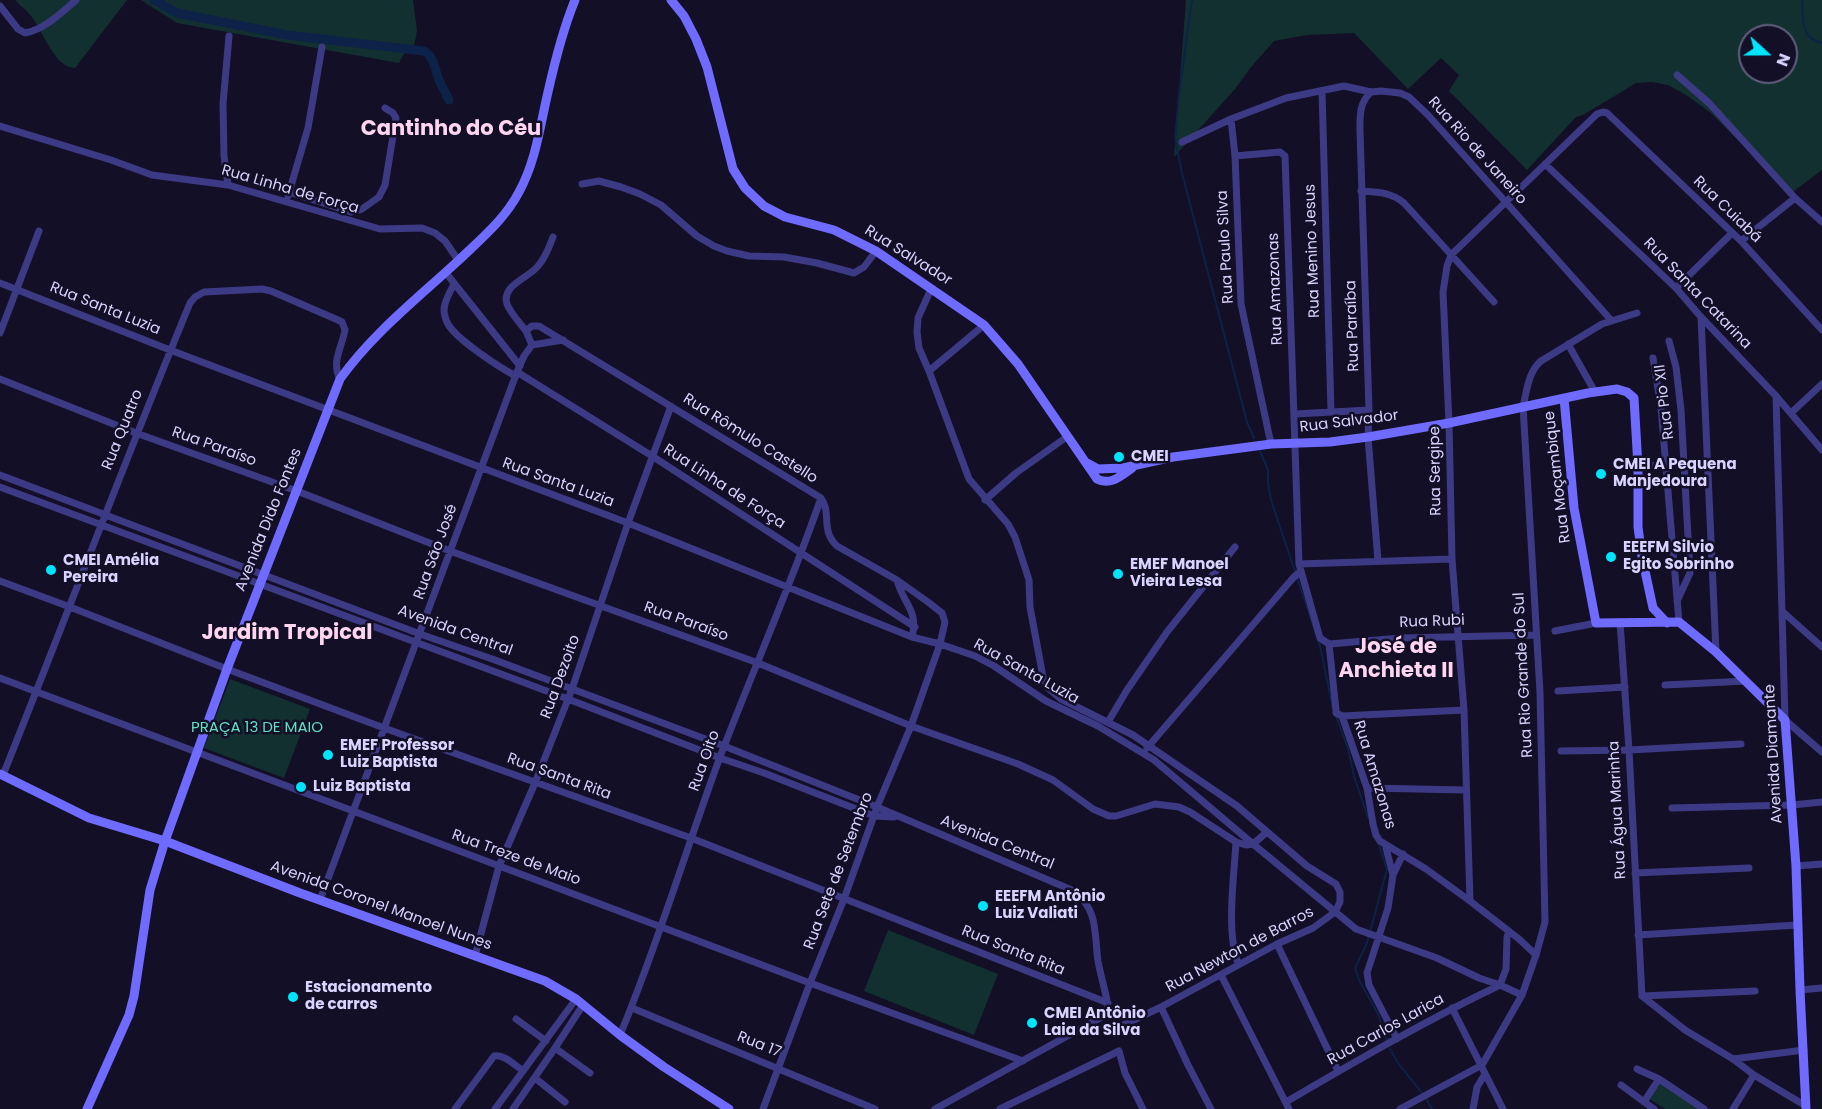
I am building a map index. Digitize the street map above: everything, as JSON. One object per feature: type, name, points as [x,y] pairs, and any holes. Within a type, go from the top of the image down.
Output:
[{"type":"street","name":"Avenida Dido Fontes","points":[[87,1109],[129,1015],[150,890],[165,841],[226,669],[340,379],[370,342],[498,222],[520,192],[530,169],[540,135],[548,92],[567,19],[575,0]]},
{"type":"street","name":"Rua Salvador","points":[[671,0],[684,16],[696,39],[707,67],[733,169],[745,188],[764,206],[778,213],[834,230],[876,250],[984,325],[1018,364],[1097,479],[1102,482],[1112,481],[1136,465],[1173,458],[1271,444],[1368,437],[1449,423],[1564,398]]},
{"type":"street","points":[[0,6],[18,29],[26,33],[46,24],[71,1]]},
{"type":"street","points":[[228,184],[224,156],[223,104],[230,36]]},
{"type":"street","points":[[286,201],[308,128],[322,48]]},
{"type":"street","points":[[1677,75],[1709,103],[1795,198],[1822,222]]},
{"type":"street","name":"Rua Rio de Janeiro","points":[[1182,142],[1230,119],[1286,98],[1344,86],[1371,92],[1400,93],[1409,97],[1428,115],[1611,320]]},
{"type":"street","name":"Rua Menino Jesus","points":[[1322,90],[1331,411]]},
{"type":"street","name":"Rua Paraíba","points":[[1371,92],[1364,98],[1360,107],[1361,190],[1368,437],[1378,561]]},
{"type":"street","points":[[290,192],[351,212],[362,210],[379,197],[385,185],[396,118],[386,108]]},
{"type":"street","name":"Rua Cuiabá","points":[[1545,164],[1597,114],[1607,113],[1741,241],[1822,330]]},
{"type":"street","name":"Rua Paulo Silva","points":[[1230,119],[1235,156],[1241,304],[1271,444]]},
{"type":"street","name":"Rua Linha de Força","points":[[0,126],[111,160],[152,176],[228,184],[380,228],[429,230],[445,241],[458,260]]},
{"type":"street","name":"Rua Amazonas","points":[[1235,156],[1281,152],[1285,156],[1296,444],[1298,571],[1320,638],[1329,644],[1336,713],[1342,716],[1367,788],[1376,835],[1385,844],[1426,869],[1470,901],[1536,955]]},
{"type":"street","points":[[1451,255],[1545,164]]},
{"type":"street","name":"Rua Santa Catarina","points":[[1545,164],[1676,288],[1776,396],[1822,450]]},
{"type":"street","points":[[582,184],[599,181],[640,194],[661,205],[697,236],[714,246],[749,256],[784,257],[854,273],[864,267],[876,250]]},
{"type":"street","points":[[1361,190],[1396,196],[1494,302]]},
{"type":"street","points":[[1741,241],[1795,198]]},
{"type":"street","points":[[0,333],[39,231]]},
{"type":"street","points":[[1676,288],[1732,233]]},
{"type":"street","points":[[553,237],[539,265],[532,273],[514,284],[507,295],[507,303],[526,331],[532,345],[563,340]]},
{"type":"street","name":"Rua Sergipe","points":[[1451,255],[1443,292],[1452,559],[1464,710],[1470,901]]},
{"type":"street","name":"Rua Linha de Força","points":[[446,273],[517,371],[915,627]]},
{"type":"street","name":"Rua Santa Luzia","points":[[0,283],[628,524],[912,637],[940,644],[984,661],[1046,701],[1098,726],[1143,752],[1253,844]]},
{"type":"street","points":[[454,284],[446,299],[444,309],[447,323],[454,332],[504,370],[517,371]]},
{"type":"street","points":[[931,289],[918,318],[916,332],[919,348],[969,479],[1008,524],[1015,537],[1029,580],[1030,608],[1042,677],[1048,688],[1060,699],[1149,745],[1237,806],[1267,832],[1253,844],[1356,929],[1437,958],[1522,995]]},
{"type":"street","name":"Rua Quatro","points":[[1,775],[190,303],[199,294],[266,290],[342,322],[345,330],[336,368],[340,379]]},
{"type":"street","name":"Rua Rio Grande do Sul","points":[[1482,1065],[1522,995],[1545,922],[1540,692],[1523,406],[1532,372],[1536,366],[1602,324],[1637,313]]},
{"type":"street","points":[[1701,317],[1716,652]]},
{"type":"street","points":[[929,371],[984,325]]},
{"type":"street","name":"Rua Rômulo Castello","points":[[526,331],[532,326],[539,326],[821,498],[825,506],[828,532],[831,540],[837,546],[897,580],[942,613],[945,622],[940,644]]},
{"type":"street","name":"Rua Pio XII","points":[[1669,341],[1676,367],[1685,462],[1690,573],[1677,601]]},
{"type":"street","points":[[1568,344],[1595,392]]},
{"type":"street","name":"Rua São José","points":[[320,900],[517,371],[532,345]]},
{"type":"street","points":[[1653,358],[1661,408],[1679,622]]},
{"type":"street","name":"Rua Paraíso","points":[[0,380],[136,434],[297,491],[450,551],[758,663],[911,726],[1036,771],[1109,816],[1155,804],[1179,807],[1236,842],[1253,844]]},
{"type":"street","points":[[1791,413],[1822,384]]},
{"type":"street","name":"Rua Moçambique","points":[[1596,623],[1574,508],[1564,398],[1617,389],[1627,392],[1634,398],[1638,467]]},
{"type":"street","name":"Avenida Diamante","points":[[1776,396],[1785,720],[1796,866],[1806,1108]]},
{"type":"street","name":"Rua Dezoito","points":[[475,956],[499,866],[572,689],[671,406]]},
{"type":"street","points":[[1294,414],[1369,410]]},
{"type":"street","points":[[986,500],[1016,473],[1068,436]]},
{"type":"street","points":[[1667,622],[1653,608],[1642,557],[1638,527],[1638,467],[1685,462]]},
{"type":"street","name":"Avenida Central","points":[[0,475],[724,746],[1062,885],[1082,897],[1092,911],[1098,959],[1108,1003]]},
{"type":"street","name":"Avenida Central","points":[[0,487],[874,816],[899,817]]},
{"type":"street","name":"Rua Oito","points":[[620,1035],[662,927],[724,746],[802,553],[821,498]]},
{"type":"street","points":[[1108,722],[1167,632],[1235,547]]},
{"type":"street","points":[[1143,752],[1298,571],[1378,561],[1452,559]]},
{"type":"street","points":[[897,580],[900,594],[914,616],[915,627],[912,637]]},
{"type":"street","name":"Rua Santa Rita","points":[[0,581],[384,728],[691,838],[1108,1003]]},
{"type":"street","points":[[1644,622],[1653,608]]},
{"type":"street","points":[[1783,612],[1822,647]]},
{"type":"street","name":"Rua Água Marinha","points":[[1620,622],[1642,996]]},
{"type":"street","points":[[1555,631],[1596,623],[1679,622],[1716,652],[1785,720],[1822,752]]},
{"type":"street","name":"Rua Rubi","points":[[1329,644],[1401,638],[1536,635]]},
{"type":"street","name":"Rua Sete de Setembro","points":[[763,1109],[877,807],[911,726],[940,644]]},
{"type":"street","name":"Rua Treze de Maio","points":[[0,678],[810,983],[1023,1060]]},
{"type":"street","points":[[1665,685],[1746,681]]},
{"type":"street","points":[[1558,691],[1625,687]]},
{"type":"street","points":[[1342,716],[1464,710]]},
{"type":"street","points":[[1561,751],[1741,744]]},
{"type":"street","name":"Avenida Coronel Manoel Nunes","points":[[1,775],[89,818],[165,841],[545,981],[580,1002],[664,1067],[729,1109]]},
{"type":"street","points":[[1367,788],[1465,790]]},
{"type":"street","points":[[1672,808],[1822,802]]},
{"type":"street","name":"Rua Newton de Barros","points":[[1111,1031],[1221,975],[1238,963],[1313,928],[1335,912],[1341,898],[1340,889],[1336,884],[1307,866],[1267,832]]},
{"type":"street","points":[[1236,842],[1232,932],[1238,963]]},
{"type":"street","points":[[1385,844],[1393,875]]},
{"type":"street","points":[[1397,1040],[1367,979],[1368,965],[1376,935],[1389,908],[1393,875],[1403,854]]},
{"type":"street","points":[[1796,866],[1822,864]]},
{"type":"street","points":[[1635,873],[1749,868]]},
{"type":"street","points":[[1638,935],[1797,925]]},
{"type":"street","points":[[1500,985],[1506,969],[1509,931]]},
{"type":"street","points":[[1277,944],[1338,1071]]},
{"type":"street","points":[[1221,975],[1287,1105]]},
{"type":"street","name":"Rua Carlos Larica","points":[[1287,1105],[1359,1058],[1500,985]]},
{"type":"street","points":[[1800,990],[1822,988]]},
{"type":"street","points":[[1642,996],[1755,991]]},
{"type":"street","points":[[1642,996],[1685,1030],[1806,1108]]},
{"type":"street","points":[[495,1109],[522,1071],[580,1002]]},
{"type":"street","points":[[513,1109],[555,1048],[580,1002]]},
{"type":"street","points":[[935,1109],[1109,1013],[1108,1003]]},
{"type":"street","points":[[1161,1007],[1212,1109]]},
{"type":"street","name":"Rua 17","points":[[632,1008],[874,1109]]},
{"type":"street","points":[[1452,1008],[1503,1109]]},
{"type":"street","points":[[516,1018],[546,1041]]},
{"type":"street","points":[[555,1048],[590,1073]]},
{"type":"street","points":[[1733,1059],[1804,1050]]},
{"type":"street","points":[[1000,1109],[1016,1105],[1119,1051],[1140,1108]]},
{"type":"street","points":[[455,1109],[494,1056],[503,1057],[522,1071]]},
{"type":"street","points":[[1400,1109],[1482,1065]]},
{"type":"street","points":[[1637,1069],[1659,1079],[1704,1109]]},
{"type":"street","points":[[1473,1109],[1477,1087],[1485,1074]]},
{"type":"street","points":[[1733,1109],[1754,1075]]},
{"type":"street","points":[[535,1078],[565,1102]]},
{"type":"street","points":[[1644,1102],[1659,1079]]},
{"type":"street","points":[[1621,1085],[1654,1109]]},
{"type":"green space","points":[[15,0],[127,0],[75,68],[61,62],[32,17]]},
{"type":"green space","points":[[141,0],[413,0],[417,31],[414,46],[403,55],[399,63],[177,23]]},
{"type":"green space","points":[[1186,0],[1822,0],[1822,170],[1791,193],[1711,113],[1668,85],[1652,82],[1636,83],[1576,117],[1527,170],[1449,91],[1459,75],[1441,58],[1408,89],[1354,33],[1307,35],[1274,41],[1235,89],[1174,157]]},
{"type":"green space","name":"PRAÇA 13 DE MAIO","points":[[230,679],[310,709],[284,778],[204,748]]},
{"type":"green space","points":[[888,930],[998,974],[974,1035],[864,991]]},
{"type":"green space","points":[[1661,1083],[1699,1109],[1665,1109],[1650,1099]]},
{"type":"waterway","points":[[154,0],[177,13],[287,35],[424,51],[433,61],[438,78],[449,100]]},
{"type":"waterway","points":[[1192,0],[1175,139],[1247,422],[1254,438]]},
{"type":"waterway","points":[[1802,0],[1806,32],[1810,37],[1822,43]]},
{"type":"waterway","points":[[1260,451],[1268,470],[1271,500],[1320,646],[1333,709]]},
{"type":"waterway","points":[[1335,714],[1348,748],[1354,776],[1368,817]]},
{"type":"waterway","points":[[1378,842],[1387,869],[1367,943],[1355,968],[1378,1014],[1387,1041]]},
{"type":"waterway","points":[[1390,1049],[1422,1093]]},
{"type":"waterway","points":[[1426,1098],[1432,1109]]},
{"type":"place","name":"CMEI","points":[[1119,457]]},
{"type":"place","name":"CMEI A Pequena Manjedoura","points":[[1601,474]]},
{"type":"place","name":"EEEFM Silvio Egito Sobrinho","points":[[1611,557]]},
{"type":"place","name":"CMEI Amélia Pereira","points":[[51,570]]},
{"type":"place","name":"EMEF Manoel Vieira Lessa","points":[[1118,574]]},
{"type":"place","name":"EMEF Professor Luiz Baptista","points":[[328,755]]},
{"type":"place","name":"Luiz Baptista","points":[[301,787]]},
{"type":"place","name":"EEEFM Antônio Luiz Valiati","points":[[983,906]]},
{"type":"place","name":"Estacionamento de carros","points":[[293,997]]},
{"type":"place","name":"CMEI Antônio Laia da Silva","points":[[1032,1023]]},
{"type":"district","name":"Cantinho do Céu","points":[[451,130]]},
{"type":"district","name":"Jardim Tropical","points":[[287,634]]},
{"type":"district","name":"José de Anchieta II","points":[[1396,660]]}]
